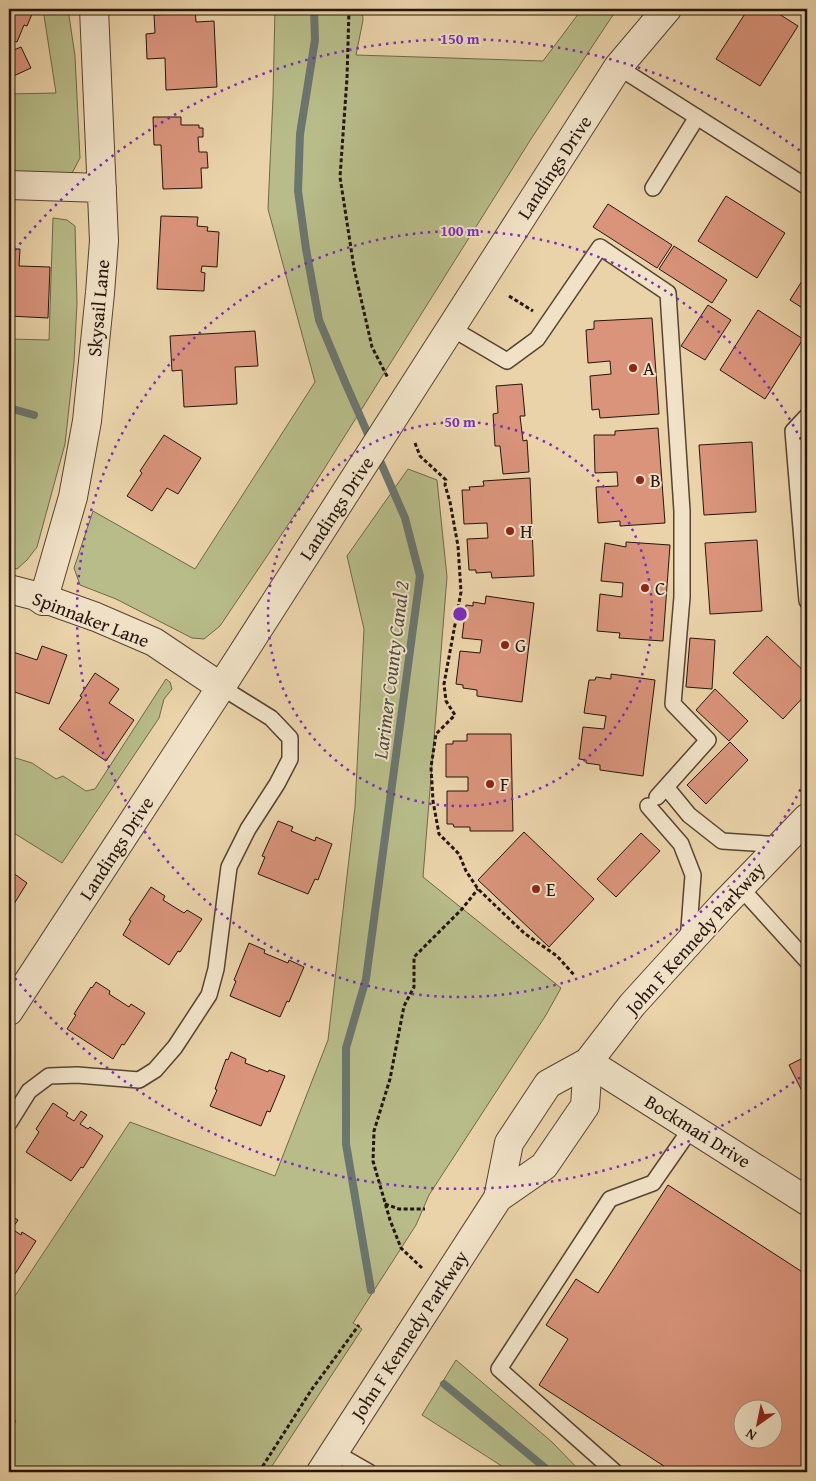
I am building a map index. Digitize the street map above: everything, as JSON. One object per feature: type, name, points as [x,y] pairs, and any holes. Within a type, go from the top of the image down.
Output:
[{"type":"street","name":"Skysail Lane","points":[[43,601],[74,497],[87,421],[100,293],[104,241],[94,9]]},
{"type":"street","name":"Landings Drive","points":[[10,1007],[221,687],[618,67],[667,9]]},
{"type":"street","points":[[9,185],[102,188]]},
{"type":"street","name":"Spinnaker Lane","points":[[9,589],[36,596],[43,601],[51,601],[154,642],[221,687]]},
{"type":"street","name":"John F Kennedy Parkway","points":[[498,1198],[508,1143],[548,1084],[588,1062],[632,1005],[740,887],[807,818]]},
{"type":"street","name":"John F Kennedy Parkway","points":[[328,1462],[498,1198],[544,1166],[586,1106],[588,1062]]},
{"type":"street","name":"Bockman Drive","points":[[588,1062],[807,1201]]},
{"type":"lane","points":[[618,67],[807,187]]},
{"type":"lane","points":[[653,188],[697,117]]},
{"type":"lane","points":[[451,328],[507,361],[537,339],[600,248],[668,293],[682,511],[682,597],[673,704],[708,740],[657,797]]},
{"type":"lane","points":[[807,416],[793,431],[807,601]]},
{"type":"lane","points":[[9,1123],[29,1091],[49,1076],[77,1075],[139,1080],[155,1070],[175,1047],[209,995],[216,969],[228,867],[248,829],[277,784],[290,759],[290,738],[278,724],[221,687]]},
{"type":"lane","points":[[657,797],[689,815],[722,841],[782,845]]},
{"type":"lane","points":[[657,797],[681,844],[693,875],[688,944]]},
{"type":"lane","points":[[740,887],[807,961]]},
{"type":"lane","points":[[615,1472],[499,1370],[610,1199],[653,1182],[692,1127]]},
{"type":"lane","points":[[328,1462],[369,1472]]},
{"type":"path","points":[[349,9],[347,78],[340,177],[354,268],[372,346],[402,405]]},
{"type":"path","points":[[509,296],[535,313]]},
{"type":"path","points":[[415,443],[420,456],[446,480],[445,485],[458,546],[461,592],[444,684],[446,701],[455,715],[436,734],[430,767],[432,801],[439,834],[459,854],[466,871],[478,889],[524,933],[557,956],[575,976]]},
{"type":"path","points":[[441,1286],[401,1248],[390,1220],[373,1161],[374,1131],[390,1080],[404,1006],[414,987],[414,957],[462,909],[478,889]]},
{"type":"path","points":[[386,1204],[399,1208],[426,1209]]},
{"type":"path","points":[[259,1472],[312,1389],[359,1325]]},
{"type":"green space","points":[[43,9],[68,9],[75,56],[80,158],[71,175],[9,176],[9,94],[56,93]]},
{"type":"green space","points":[[275,9],[362,9],[363,20],[356,55],[543,61],[582,9],[618,9],[531,139],[304,501],[220,626],[204,639],[192,638],[116,599],[80,585],[74,568],[93,511],[195,569],[315,382],[268,209]]},
{"type":"green space","points":[[53,218],[67,220],[75,226],[77,303],[74,362],[65,444],[37,547],[17,569],[9,567],[9,339],[49,340]]},
{"type":"green space","points":[[408,469],[437,480],[447,577],[423,877],[561,988],[546,1015],[429,1195],[416,1225],[353,1323],[362,1329],[268,1472],[9,1472],[9,1432],[16,1421],[9,1416],[9,1305],[130,1122],[275,1176],[328,1040],[355,807],[364,629],[347,556]]},
{"type":"green space","points":[[166,679],[170,682],[172,689],[164,699],[159,718],[62,863],[9,830],[9,756],[32,763],[56,779],[63,776],[86,791],[95,789]]},
{"type":"green space","points":[[456,1360],[552,1442],[581,1472],[511,1472],[422,1415]]},
{"type":"building","points":[[9,9],[31,9],[29,13],[32,14],[27,26],[24,25],[17,42],[9,39]]},
{"type":"building","points":[[170,9],[195,9],[196,22],[214,21],[217,87],[166,90],[165,58],[147,59],[146,34],[155,33],[154,15],[170,14]]},
{"type":"building","points":[[748,9],[771,9],[798,26],[760,86],[716,59]]},
{"type":"building","points":[[21,47],[31,68],[9,78],[9,52]]},
{"type":"building","points":[[153,117],[181,117],[181,125],[199,125],[199,128],[203,128],[203,137],[198,137],[199,152],[207,152],[208,168],[201,168],[202,188],[163,189],[161,145],[154,145]]},
{"type":"building","points":[[726,196],[785,233],[757,278],[698,241]]},
{"type":"building","points":[[608,204],[672,245],[657,268],[593,227]]},
{"type":"building","points":[[161,216],[198,217],[197,226],[208,227],[207,231],[219,232],[217,267],[202,266],[201,272],[205,273],[204,291],[157,289]]},
{"type":"building","points":[[674,246],[727,280],[712,303],[659,269]]},
{"type":"building","points":[[9,249],[20,249],[19,266],[50,267],[48,318],[9,316]]},
{"type":"building","points":[[807,273],[807,311],[790,300]]},
{"type":"building","points":[[708,305],[731,320],[705,360],[681,346]]},
{"type":"building","points":[[758,310],[803,339],[765,399],[720,370]]},
{"type":"building","name":"A","points":[[652,318],[659,414],[600,418],[599,409],[592,410],[590,376],[611,374],[610,361],[588,363],[586,330],[594,329],[594,321]]},
{"type":"building","points":[[255,331],[258,366],[235,367],[237,404],[184,407],[182,370],[172,371],[170,336]]},
{"type":"building","points":[[522,384],[525,416],[520,416],[523,441],[527,440],[529,472],[503,474],[500,446],[495,446],[493,414],[498,413],[496,386]]},
{"type":"building","name":"B","points":[[658,428],[665,523],[620,526],[620,521],[598,523],[596,487],[618,486],[617,472],[595,473],[594,435],[615,435],[615,431]]},
{"type":"building","points":[[164,435],[201,458],[178,494],[167,488],[152,511],[127,496],[142,473],[140,471]]},
{"type":"building","points":[[752,442],[756,512],[704,515],[699,445]]},
{"type":"building","name":"H","points":[[530,478],[534,576],[492,578],[491,572],[476,573],[476,570],[469,570],[467,539],[488,538],[487,523],[464,524],[462,490],[470,490],[469,487],[484,486],[483,481]]},
{"type":"building","points":[[757,540],[762,611],[710,614],[705,543]]},
{"type":"building","name":"C","points":[[626,542],[670,545],[663,641],[619,638],[620,633],[597,631],[600,594],[622,597],[623,583],[601,581],[605,543],[626,547]]},
{"type":"building","name":"G","points":[[486,596],[534,603],[522,702],[477,696],[477,690],[463,688],[463,685],[456,684],[460,651],[480,653],[482,640],[462,638],[466,605],[473,606],[473,602],[485,604]]},
{"type":"building","points":[[767,636],[807,674],[807,693],[783,719],[733,673]]},
{"type":"building","points":[[690,638],[715,640],[712,689],[686,687]]},
{"type":"building","points":[[42,646],[67,655],[49,704],[9,690],[9,663],[13,652],[37,660]]},
{"type":"building","points":[[95,673],[119,689],[109,703],[134,720],[106,761],[59,729],[82,697],[80,696]]},
{"type":"building","points":[[611,674],[655,680],[643,776],[600,770],[600,765],[586,763],[586,760],[579,759],[583,727],[604,729],[606,716],[584,713],[589,680],[595,680],[596,677],[611,679]]},
{"type":"building","points":[[715,689],[748,721],[729,741],[696,710]]},
{"type":"building","name":"F","points":[[467,734],[511,734],[513,831],[470,831],[470,827],[454,827],[453,824],[447,824],[447,791],[468,791],[468,777],[446,777],[446,744],[453,744],[453,741],[467,741]]},
{"type":"building","points":[[730,742],[748,760],[706,804],[687,785]]},
{"type":"building","points":[[278,821],[293,827],[291,831],[315,841],[316,837],[332,844],[318,880],[315,879],[308,894],[258,874],[265,857],[262,856]]},
{"type":"building","name":"E","points":[[524,832],[594,899],[549,947],[478,880]]},
{"type":"building","points":[[641,833],[660,851],[616,897],[597,879]]},
{"type":"building","points":[[9,870],[27,883],[9,912]]},
{"type":"building","points":[[151,887],[165,896],[163,900],[184,913],[187,910],[202,919],[169,965],[123,935],[131,921],[129,920]]},
{"type":"building","points":[[249,943],[265,950],[264,953],[288,963],[289,960],[304,967],[289,1002],[287,1001],[280,1017],[230,996],[236,981],[234,980]]},
{"type":"building","points":[[96,982],[110,991],[109,994],[129,1007],[131,1004],[145,1013],[113,1059],[67,1029],[76,1015],[74,1014]]},
{"type":"building","points":[[231,1052],[246,1059],[245,1063],[285,1076],[270,1112],[267,1111],[261,1126],[210,1106],[226,1059],[228,1060]]},
{"type":"building","points":[[807,1056],[807,1101],[789,1065]]},
{"type":"building","points":[[53,1103],[68,1113],[66,1116],[74,1121],[81,1111],[87,1115],[80,1124],[88,1129],[90,1127],[103,1136],[83,1168],[81,1167],[71,1181],[26,1152],[39,1132],[36,1129]]},
{"type":"building","points":[[668,1185],[807,1275],[807,1460],[799,1472],[673,1472],[539,1385],[568,1339],[546,1325],[576,1279],[598,1293]]},
{"type":"building","points":[[13,1217],[18,1220],[12,1229],[21,1235],[22,1232],[36,1241],[15,1274],[13,1273],[9,1279],[9,1223]]},
{"type":"waterway","name":"Larimer County Canal 2","points":[[314,9],[315,40],[300,134],[298,191],[319,320],[371,441]]},
{"type":"waterway","points":[[9,408],[34,415]]},
{"type":"waterway","name":"Larimer County Canal 2","points":[[371,1290],[346,1144],[346,1048],[366,979],[420,576],[405,518],[377,454]]},
{"type":"waterway","name":"Larimer County Canal 2","points":[[444,1384],[550,1472]]},
{"type":"place","name":"A","points":[[633,368]]},
{"type":"place","name":"B","points":[[640,480]]},
{"type":"place","name":"H","points":[[510,531]]},
{"type":"place","name":"C","points":[[645,588]]},
{"type":"place","name":"G","points":[[505,645]]},
{"type":"place","name":"F","points":[[490,784]]},
{"type":"place","name":"E","points":[[536,889]]}]
